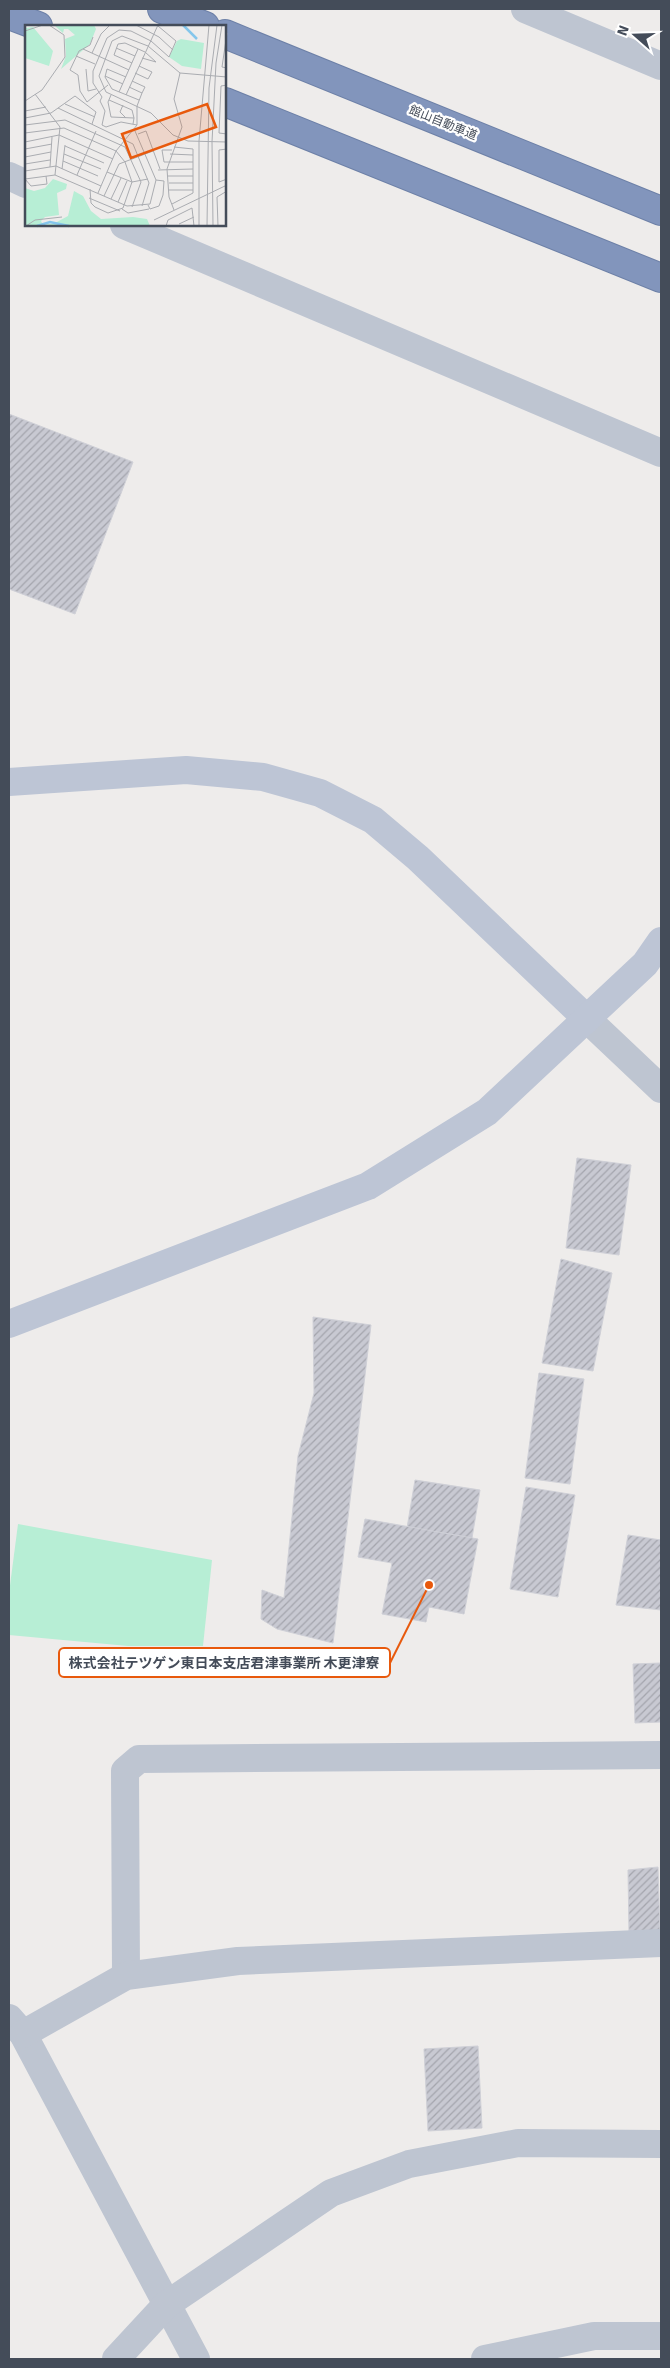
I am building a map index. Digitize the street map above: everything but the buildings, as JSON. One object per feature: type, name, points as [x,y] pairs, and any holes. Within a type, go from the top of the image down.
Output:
[{"type":"highway","points":[[162,9],[203,25]]},
{"type":"highway","points":[[9,15],[35,25]]},
{"type":"highway","name":"館山自動車道","points":[[226,34],[661,211]]},
{"type":"highway","points":[[226,102],[661,278]]},
{"type":"street","points":[[526,9],[661,66]]},
{"type":"street","points":[[9,176],[25,184]]},
{"type":"street","points":[[126,226],[661,452]]},
{"type":"street","points":[[9,782],[186,770],[263,777],[320,793],[373,820],[418,858],[661,1089]]},
{"type":"street","points":[[9,1324],[368,1186],[487,1112],[645,964],[661,941]]},
{"type":"street","points":[[126,1976],[125,1771],[139,1759],[661,1755]]},
{"type":"street","points":[[196,2359],[16,2026],[126,1976],[238,1961],[661,1943]]},
{"type":"street","points":[[116,2359],[166,2305],[331,2193],[409,2164],[518,2143],[661,2144]]},
{"type":"street","points":[[485,2359],[594,2336],[661,2336]]},
{"type":"green space","points":[[18,1524],[212,1560],[203,1646],[128,1646],[9,1635],[9,1593]]},
{"type":"place","name":"株式会社テツゲン東日本支店君津事業所 木更津寮","points":[[429,1585]]}]
